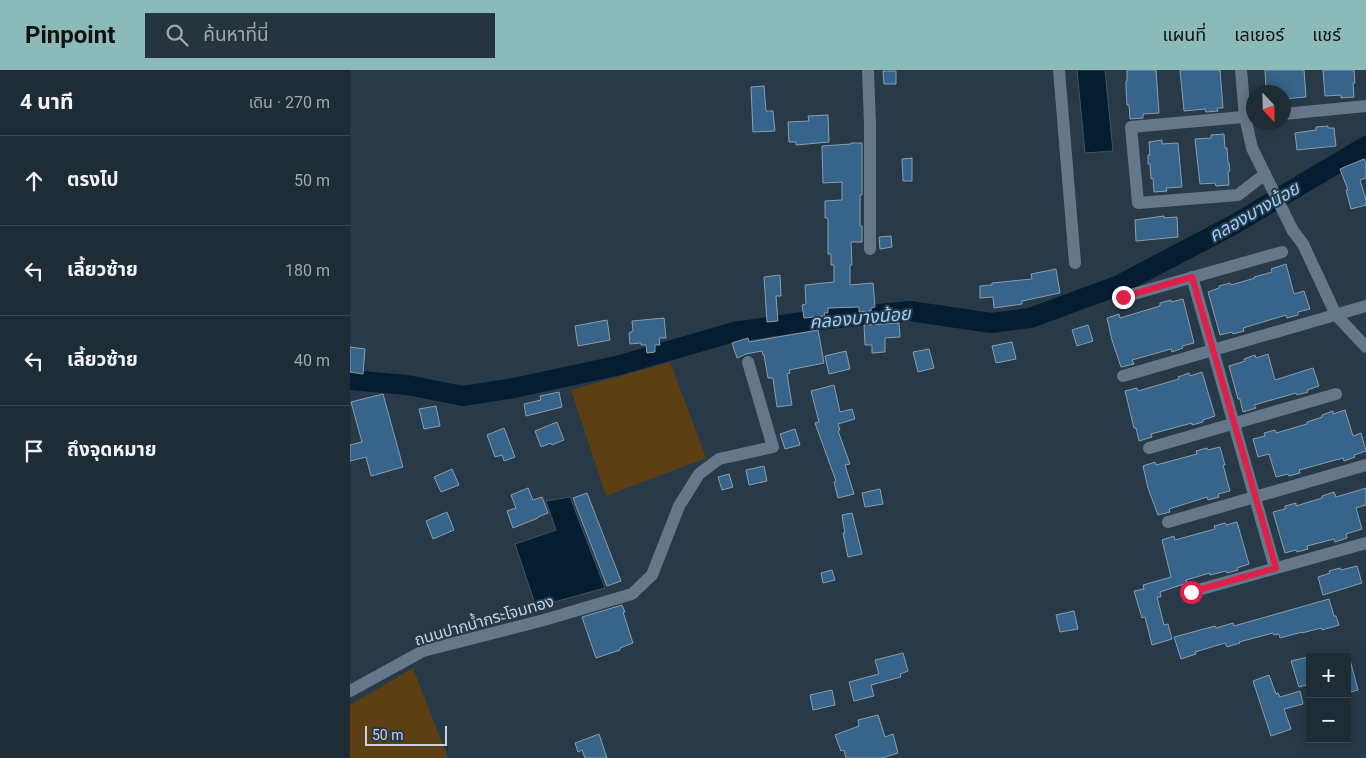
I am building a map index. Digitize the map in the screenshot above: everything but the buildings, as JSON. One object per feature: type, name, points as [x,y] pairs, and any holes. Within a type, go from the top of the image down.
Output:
[{"type":"street","points":[[868,70],[870,249]]},
{"type":"street","points":[[1059,70],[1075,263]]},
{"type":"street","points":[[1241,70],[1246,99]]},
{"type":"street","points":[[1291,113],[1366,106]]},
{"type":"street","points":[[1246,116],[1131,127],[1138,203],[1238,195],[1265,174]]},
{"type":"street","points":[[1250,130],[1252,148],[1293,231],[1303,244],[1336,314],[1366,347]]},
{"type":"street","points":[[1123,297],[1282,252]]},
{"type":"street","points":[[1192,277],[1276,568]]},
{"type":"street","points":[[1123,376],[1366,306]]},
{"type":"street","name":"ถนนปากน้ำกระโจมทอง","points":[[350,691],[424,651],[544,620],[632,594],[652,575],[679,506],[699,474],[719,459],[773,447],[748,362]]},
{"type":"street","points":[[1149,448],[1336,394]]},
{"type":"street","points":[[1168,522],[1366,465]]},
{"type":"street","points":[[1191,592],[1366,542]]},
{"type":"shaded area","points":[[670,362],[706,458],[606,496],[571,390]]},
{"type":"shaded area","points":[[413,668],[448,758],[350,758],[350,705]]},
{"type":"water","points":[[1077,70],[1105,70],[1113,151],[1085,153]]},
{"type":"water","points":[[570,497],[605,588],[536,607],[515,544],[556,530],[546,501]]},
{"type":"waterway","name":"คลองบางน้อย","points":[[350,380],[407,385],[463,396],[514,388],[616,366],[734,332],[810,321],[910,311],[991,323],[1030,318],[1117,286],[1235,224],[1366,146]]},
{"type":"route","points":[[1123,297],[1192,277],[1276,568],[1191,592]]}]
